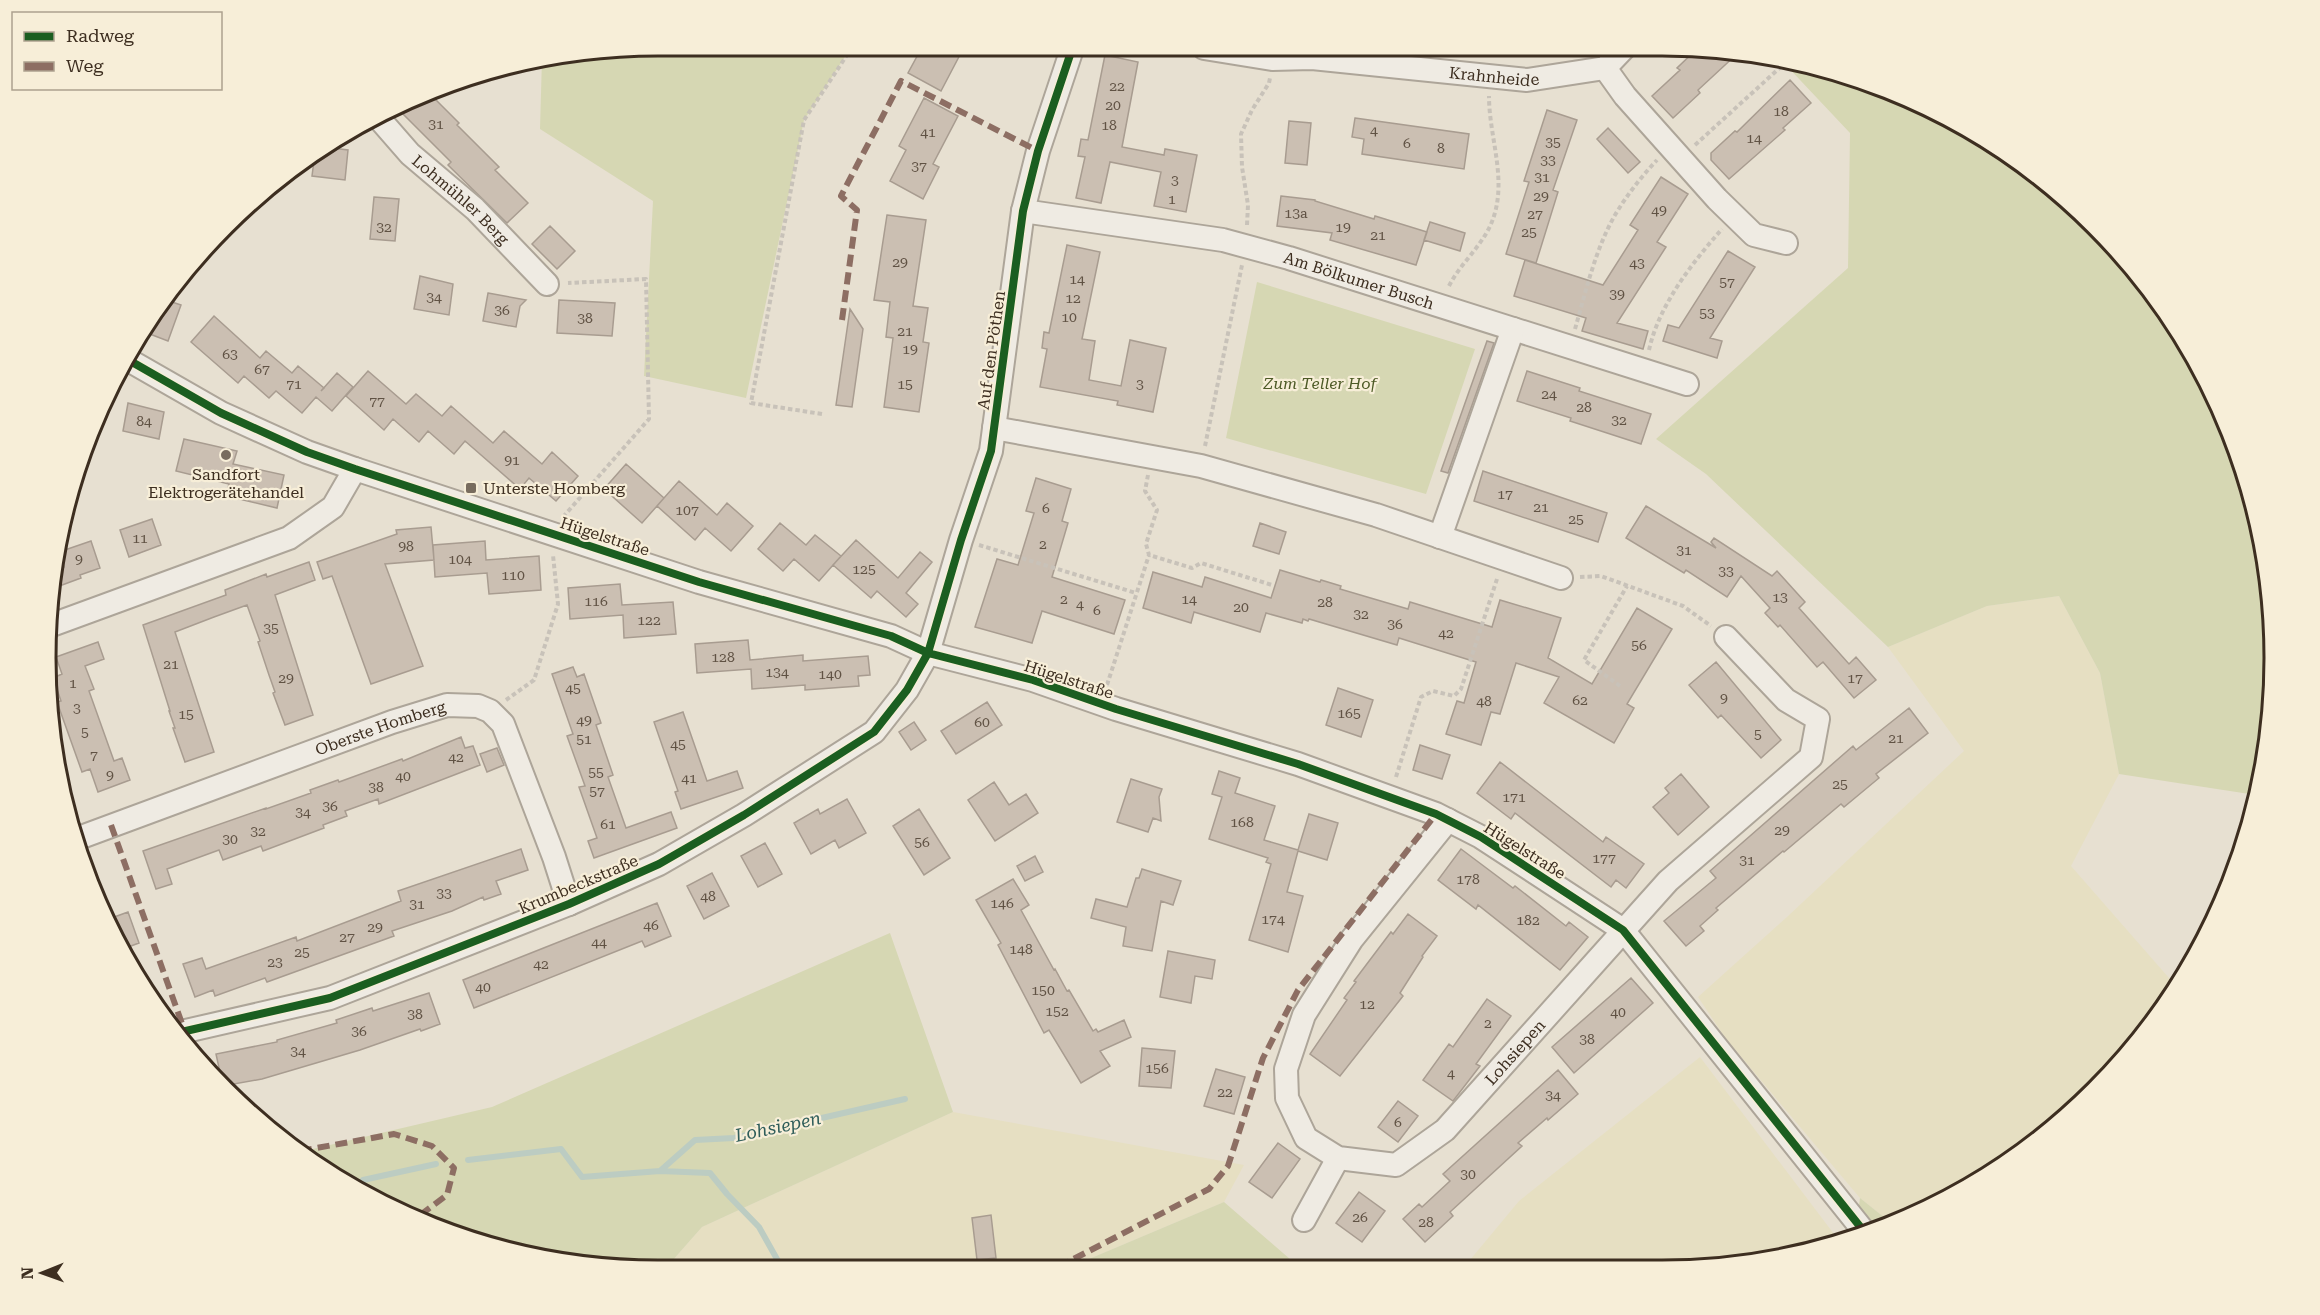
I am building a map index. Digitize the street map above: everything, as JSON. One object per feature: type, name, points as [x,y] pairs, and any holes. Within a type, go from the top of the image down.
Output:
[{"type":"street","name":"Auf den Pöthen","points":[[928,653],[961,540],[991,451],[1023,211],[1038,151],[1070,56]]},
{"type":"street","name":"Krahnheide","points":[[1253,56],[1272,59],[1312,58],[1527,80],[1605,68]]},
{"type":"street","points":[[1616,56],[1605,68],[1625,96],[1675,152],[1754,235],[1786,243]]},
{"type":"street","name":"Lohmühler Berg","points":[[382,122],[410,154],[475,209],[547,284]]},
{"type":"street","name":"Am Bölkumer Busch","points":[[1023,211],[1223,240],[1289,258],[1687,384]]},
{"type":"street","points":[[1440,537],[1513,329]]},
{"type":"street","name":"Hügelstraße","points":[[133,362],[221,412],[307,452],[355,469],[699,582],[891,636],[928,653],[1033,680],[1101,704],[1298,764],[1448,820],[1481,837],[1623,930],[1860,1226]]},
{"type":"street","points":[[994,428],[1201,466],[1376,515],[1561,578]]},
{"type":"street","points":[[57,623],[290,538],[333,507],[355,469]]},
{"type":"street","name":"Lohsiepen","points":[[1448,820],[1352,939],[1304,1015],[1286,1069],[1287,1098],[1306,1138],[1338,1158],[1396,1165],[1445,1130],[1668,880],[1811,757],[1818,719],[1786,700],[1726,637]]},
{"type":"street","name":"Krumbeckstraße","points":[[186,1031],[330,998],[569,904],[659,864],[744,814],[874,732],[907,690],[928,653]]},
{"type":"street","name":"Oberste Homberg","points":[[83,836],[447,705],[478,706],[490,711]]},
{"type":"street","points":[[490,711],[503,724],[554,857],[569,904]]},
{"type":"street","points":[[1304,1220],[1338,1158]]},
{"type":"path","points":[[822,414],[751,403],[804,120],[846,56]]},
{"type":"path","points":[[1569,347],[1599,249],[1614,216],[1638,182],[1780,67]]},
{"type":"path","points":[[1440,305],[1455,275],[1490,226],[1497,204],[1500,180],[1490,122],[1491,78]]},
{"type":"path","points":[[1644,371],[1650,343],[1669,301],[1688,268],[1723,228],[1736,217]]},
{"type":"path","points":[[490,711],[534,680],[558,604],[549,532],[649,419],[646,279],[547,284]]},
{"type":"path","points":[[1101,704],[1149,555],[1146,544],[1156,510],[1145,491],[1152,457]]},
{"type":"path","points":[[961,540],[1136,593]]},
{"type":"path","points":[[1149,555],[1192,568],[1201,563],[1272,585]]},
{"type":"path","points":[[1390,798],[1420,697],[1433,691],[1454,696],[1461,689],[1503,558]]},
{"type":"path","points":[[1561,578],[1601,576],[1683,606],[1726,637]]},
{"type":"path","points":[[1620,686],[1584,660],[1627,586]]},
{"type":"shaded area","points":[[2059,596],[2100,673],[2119,774],[2071,866],[2171,980],[2140,1024],[2115,1054],[2088,1083],[2029,1135],[1964,1179],[1884,1217],[1860,1198],[1726,1039],[1698,997],[1964,751],[1888,647],[1987,606]]},
{"type":"shaded area","points":[[1700,1057],[1834,1234],[1780,1248],[1702,1258],[1470,1260],[1519,1201]]},
{"type":"shaded area","points":[[953,1112],[1244,1165],[1224,1202],[1087,1260],[673,1260],[702,1227]]},
{"type":"green space","points":[[845,56],[804,120],[746,398],[644,376],[653,201],[540,129],[542,67],[618,57]]},
{"type":"green space","points":[[1790,69],[1856,87],[1893,101],[1964,136],[2029,180],[2088,232],[2115,261],[2163,323],[2184,357],[2219,427],[2233,464],[2253,540],[2259,579],[2263,618],[2263,697],[2259,736],[2249,794],[2119,774],[2100,673],[2059,596],[1987,606],[1888,647],[1706,474],[1656,439],[1848,268],[1850,133]]},
{"type":"green space","name":"Zum Teller Hof","points":[[1257,282],[1475,349],[1426,494],[1226,438]]},
{"type":"green space","points":[[890,933],[953,1112],[702,1227],[673,1260],[579,1254],[540,1248],[464,1228],[391,1197],[356,1179],[311,1149],[492,1107]]},
{"type":"green space","points":[[1860,1198],[1884,1217],[1856,1228]]},
{"type":"green space","points":[[1224,1202],[1291,1260],[1087,1260]]},
{"type":"building","points":[[917,56],[959,56],[941,91],[908,73]]},
{"type":"building","points":[[1105,56],[1138,62],[1122,147],[1164,155],[1165,149],[1197,155],[1186,212],[1154,206],[1161,172],[1110,162],[1101,203],[1076,198],[1085,157],[1078,156],[1081,139],[1088,140]]},
{"type":"building","points":[[1689,57],[1731,60],[1698,90],[1700,93],[1673,118],[1652,96],[1680,70],[1677,68]]},
{"type":"building","points":[[1790,80],[1811,103],[1783,128],[1785,130],[1729,179],[1711,160],[1711,153],[1735,131],[1737,132]]},
{"type":"building","points":[[434,98],[499,167],[495,170],[528,203],[507,223],[448,165],[451,162],[402,113]]},
{"type":"building","points":[[924,98],[958,116],[933,164],[939,167],[923,199],[890,181],[906,150],[899,146]]},
{"type":"building","points":[[1547,110],[1577,120],[1553,190],[1558,192],[1536,263],[1506,254],[1529,182],[1524,181]]},
{"type":"building","points":[[1355,118],[1469,134],[1464,169],[1362,154],[1364,139],[1352,137]]},
{"type":"building","points":[[1289,121],[1311,123],[1307,165],[1285,163]]},
{"type":"building","points":[[1608,128],[1640,162],[1628,173],[1597,139]]},
{"type":"building","points":[[336,149],[348,150],[345,180],[312,176],[314,164]]},
{"type":"building","points":[[1661,177],[1688,194],[1657,242],[1666,247],[1617,323],[1648,331],[1643,349],[1582,331],[1586,318],[1514,296],[1525,260],[1603,285],[1638,230],[1630,225]]},
{"type":"building","points":[[1281,196],[1315,200],[1374,219],[1375,216],[1427,232],[1416,265],[1330,240],[1332,233],[1277,226]]},
{"type":"building","points":[[374,197],[399,199],[395,241],[370,239]]},
{"type":"building","points":[[887,215],[926,220],[913,306],[928,308],[923,342],[929,343],[919,412],[884,407],[893,338],[886,337],[890,302],[874,300]]},
{"type":"building","points":[[1430,222],[1465,233],[1460,251],[1424,240]]},
{"type":"building","points":[[550,226],[575,251],[557,269],[532,244]]},
{"type":"building","points":[[1067,245],[1100,252],[1082,339],[1095,341],[1089,380],[1121,386],[1130,340],[1166,348],[1153,412],[1117,405],[1118,401],[1040,387],[1047,349],[1042,348],[1044,332],[1049,333]]},
{"type":"building","points":[[1728,251],[1755,267],[1710,338],[1722,341],[1717,358],[1663,341],[1668,325],[1679,328]]},
{"type":"building","points":[[420,276],[453,284],[449,315],[414,309]]},
{"type":"building","points":[[488,293],[526,300],[520,306],[516,327],[483,321]]},
{"type":"building","points":[[559,300],[615,303],[612,336],[557,333]]},
{"type":"building","points":[[172,302],[181,305],[168,341],[150,334]]},
{"type":"building","points":[[850,309],[863,329],[852,407],[836,405]]},
{"type":"building","points":[[214,316],[260,358],[266,351],[292,373],[298,366],[324,388],[337,373],[353,387],[332,411],[316,397],[302,413],[276,391],[269,398],[244,376],[238,383],[191,342]]},
{"type":"building","points":[[1487,341],[1494,343],[1448,473],[1441,471]]},
{"type":"building","points":[[368,371],[406,404],[416,394],[442,416],[451,406],[493,443],[504,431],[542,464],[552,452],[578,476],[556,501],[529,478],[520,489],[465,441],[454,454],[428,431],[419,442],[393,419],[384,430],[346,396]]},
{"type":"building","points":[[1527,371],[1580,388],[1579,391],[1651,414],[1641,444],[1517,401]]},
{"type":"building","points":[[128,403],[164,412],[159,439],[123,431]]},
{"type":"building","points":[[184,439],[237,451],[233,464],[284,475],[277,508],[226,496],[229,484],[176,471]]},
{"type":"building","points":[[626,464],[664,498],[642,523],[604,489]]},
{"type":"building","points":[[1483,471],[1607,513],[1598,542],[1474,501]]},
{"type":"building","points":[[1036,478],[1071,489],[1062,521],[1068,523],[1052,577],[1125,600],[1114,634],[1042,611],[1032,643],[975,627],[997,559],[1018,565],[1034,513],[1026,511]]},
{"type":"building","points":[[679,481],[717,515],[727,503],[753,526],[731,551],[705,528],[695,540],[657,506]]},
{"type":"building","points":[[1646,506],[1716,548],[1711,542],[1714,538],[1772,576],[1777,571],[1805,602],[1799,608],[1849,664],[1856,657],[1876,680],[1854,698],[1823,662],[1817,667],[1780,625],[1778,627],[1765,613],[1770,608],[1741,576],[1727,597],[1686,570],[1684,573],[1626,538]]},
{"type":"building","points":[[152,519],[161,545],[129,557],[120,530]]},
{"type":"building","points":[[780,523],[806,545],[815,535],[841,556],[819,581],[794,559],[783,571],[758,549]]},
{"type":"building","points":[[1260,523],[1286,532],[1279,554],[1253,546]]},
{"type":"building","points":[[431,527],[434,560],[385,564],[423,666],[371,684],[332,576],[323,579],[317,562],[397,534],[396,530]]},
{"type":"building","points":[[856,540],[898,578],[920,552],[932,562],[906,593],[918,604],[906,617],[877,591],[871,598],[833,565]]},
{"type":"building","points":[[91,541],[100,568],[60,586],[65,550]]},
{"type":"building","points":[[485,541],[486,560],[539,556],[541,590],[489,594],[487,573],[435,577],[433,545]]},
{"type":"building","points":[[309,562],[315,580],[275,595],[313,715],[285,725],[247,605],[214,617],[175,632],[214,752],[185,762],[143,625],[226,595],[225,590],[266,574],[267,577]]},
{"type":"building","points":[[1280,570],[1341,586],[1340,589],[1408,609],[1410,602],[1492,627],[1500,600],[1561,618],[1548,658],[1592,684],[1637,608],[1672,629],[1627,704],[1634,708],[1614,743],[1544,703],[1559,677],[1516,663],[1500,714],[1491,712],[1481,745],[1446,734],[1457,701],[1464,703],[1476,662],[1399,638],[1397,645],[1309,619],[1308,621],[1303,619],[1302,623],[1266,613],[1260,632],[1194,612],[1191,623],[1143,608],[1153,572],[1202,587],[1205,577],[1271,598]]},
{"type":"building","points":[[620,584],[622,605],[673,602],[676,634],[624,638],[623,615],[570,619],[568,588]]},
{"type":"building","points":[[748,640],[750,660],[803,655],[803,661],[868,656],[870,675],[858,676],[859,686],[805,690],[805,685],[752,689],[751,669],[697,673],[695,644]]},
{"type":"building","points":[[98,642],[104,659],[85,666],[94,689],[89,691],[114,761],[122,758],[130,780],[98,792],[90,769],[82,772],[58,704],[61,701],[57,689],[56,676],[62,674],[56,657]]},
{"type":"building","points":[[1716,662],[1781,740],[1761,758],[1721,715],[1718,718],[1689,685]]},
{"type":"building","points":[[573,667],[577,677],[584,674],[601,723],[596,725],[613,775],[608,777],[626,828],[671,812],[677,828],[594,858],[588,841],[597,838],[579,787],[585,786],[567,736],[573,734],[552,674]]},
{"type":"building","points":[[1338,688],[1373,700],[1361,737],[1326,725]]},
{"type":"building","points":[[987,702],[1002,725],[956,754],[941,731]]},
{"type":"building","points":[[1909,708],[1928,733],[1876,774],[1879,778],[1844,807],[1841,804],[1716,908],[1718,910],[1700,926],[1704,931],[1686,946],[1664,921],[1716,878],[1710,871],[1853,746],[1856,750]]},
{"type":"building","points":[[683,712],[707,781],[737,771],[743,788],[681,809],[675,792],[678,791],[654,722]]},
{"type":"building","points":[[914,722],[926,740],[911,750],[899,732]]},
{"type":"building","points":[[461,737],[465,748],[473,746],[480,765],[379,804],[378,799],[345,811],[347,816],[323,825],[324,828],[263,851],[261,846],[223,860],[219,850],[167,869],[172,884],[156,889],[143,851],[311,793],[310,790],[338,780],[339,782],[402,759],[403,761]]},
{"type":"building","points":[[1420,745],[1450,755],[1442,779],[1413,770]]},
{"type":"building","points":[[497,748],[504,765],[487,772],[480,754]]},
{"type":"building","points":[[1500,762],[1603,842],[1606,837],[1644,864],[1626,888],[1616,880],[1611,887],[1515,813],[1511,819],[1477,793]]},
{"type":"building","points":[[1219,771],[1240,778],[1235,793],[1275,806],[1264,840],[1298,850],[1309,814],[1338,823],[1327,860],[1298,851],[1287,892],[1303,896],[1288,952],[1249,940],[1271,864],[1266,862],[1268,858],[1209,839],[1222,797],[1212,794]]},
{"type":"building","points":[[1681,774],[1709,807],[1678,835],[1653,807],[1669,793],[1665,788]]},
{"type":"building","points":[[1131,779],[1162,789],[1159,797],[1161,821],[1153,818],[1148,832],[1117,822]]},
{"type":"building","points":[[994,782],[1009,805],[1026,794],[1038,813],[995,841],[968,800]]},
{"type":"building","points":[[847,799],[866,833],[839,848],[835,840],[811,854],[794,823],[818,809],[820,814]]},
{"type":"building","points":[[919,809],[950,858],[924,875],[893,826]]},
{"type":"building","points":[[765,843],[782,874],[758,887],[741,856]]},
{"type":"building","points":[[521,849],[528,870],[496,881],[501,894],[484,900],[483,897],[452,911],[392,931],[394,936],[267,982],[265,978],[215,996],[213,990],[195,997],[183,964],[202,958],[206,969],[296,937],[297,941],[401,901],[398,891]]},
{"type":"building","points":[[1461,849],[1513,888],[1515,886],[1566,926],[1569,922],[1588,937],[1560,970],[1478,905],[1476,909],[1438,880]]},
{"type":"building","points":[[1035,856],[1043,872],[1025,881],[1017,866]]},
{"type":"building","points":[[1142,869],[1181,881],[1173,905],[1161,901],[1152,951],[1123,946],[1126,927],[1091,918],[1096,899],[1127,907],[1136,878],[1139,878]]},
{"type":"building","points":[[712,873],[729,906],[704,919],[687,886]]},
{"type":"building","points":[[1013,879],[1029,905],[1021,910],[1054,970],[1067,991],[1069,990],[1093,1031],[1096,1029],[1098,1032],[1124,1020],[1131,1037],[1100,1051],[1110,1066],[1081,1083],[1049,1030],[1044,1033],[998,945],[1001,943],[976,900]]},
{"type":"building","points":[[657,903],[671,936],[645,947],[642,941],[474,1008],[463,980]]},
{"type":"building","points":[[128,912],[139,943],[130,946],[115,917]]},
{"type":"building","points":[[1408,914],[1437,936],[1400,993],[1403,996],[1340,1076],[1310,1054],[1347,1000],[1344,998],[1356,982],[1354,981],[1391,932],[1393,934]]},
{"type":"building","points":[[1168,951],[1215,960],[1212,979],[1195,976],[1191,1003],[1160,997]]},
{"type":"building","points":[[1631,978],[1653,1003],[1574,1073],[1552,1047]]},
{"type":"building","points":[[429,993],[440,1024],[262,1079],[233,1084],[219,1069],[216,1054],[277,1042],[277,1040],[337,1023],[336,1020],[372,1008],[373,1011]]},
{"type":"building","points":[[1487,999],[1511,1016],[1476,1064],[1480,1066],[1453,1101],[1423,1080],[1449,1044],[1453,1047]]},
{"type":"building","points":[[1142,1048],[1175,1051],[1171,1088],[1139,1086]]},
{"type":"building","points":[[1216,1069],[1245,1077],[1234,1114],[1204,1106]]},
{"type":"building","points":[[1558,1070],[1578,1094],[1518,1143],[1522,1146],[1450,1212],[1453,1216],[1425,1242],[1403,1219],[1419,1204],[1422,1207],[1450,1181],[1443,1174]]},
{"type":"building","points":[[1398,1101],[1418,1116],[1398,1142],[1378,1127]]},
{"type":"building","points":[[1278,1143],[1300,1159],[1272,1198],[1249,1182]]},
{"type":"building","points":[[1359,1192],[1385,1211],[1362,1242],[1336,1223]]},
{"type":"building","points":[[991,1215],[996,1258],[977,1260],[972,1218]]},
{"type":"waterway","name":"Lohsiepen","points":[[468,1160],[561,1149],[582,1177],[660,1171],[695,1140],[734,1138],[905,1099]]},
{"type":"waterway","name":"Lohsiepen","points":[[361,1182],[436,1164]]},
{"type":"waterway","name":"Lohsiepen","points":[[660,1171],[710,1173],[759,1227],[778,1260]]},
{"type":"marked path","points":[[842,320],[857,210],[841,196],[901,81],[1038,151]]},
{"type":"marked path","points":[[1072,1260],[1209,1189],[1228,1166],[1263,1058],[1298,990],[1436,814]]},
{"type":"marked path","points":[[111,825],[184,1028]]},
{"type":"marked path","points":[[311,1149],[394,1134],[432,1146],[454,1168],[447,1195],[424,1212]]},
{"type":"cycle path","points":[[186,1031],[330,998],[569,904],[659,864],[744,815],[874,732],[907,690],[928,653],[961,540],[991,451],[1023,211],[1038,151],[1070,56]]},
{"type":"cycle path","points":[[133,362],[221,413],[307,452],[355,469],[699,582],[891,636],[928,653],[1033,680],[1116,709],[1298,764],[1436,814],[1481,837],[1623,930],[1860,1226]]},
{"type":"place","name":"Sandfort Elektrogerätehandel","points":[[226,455]]},
{"type":"place","name":"Unterste Homberg","points":[[471,488]]}]
